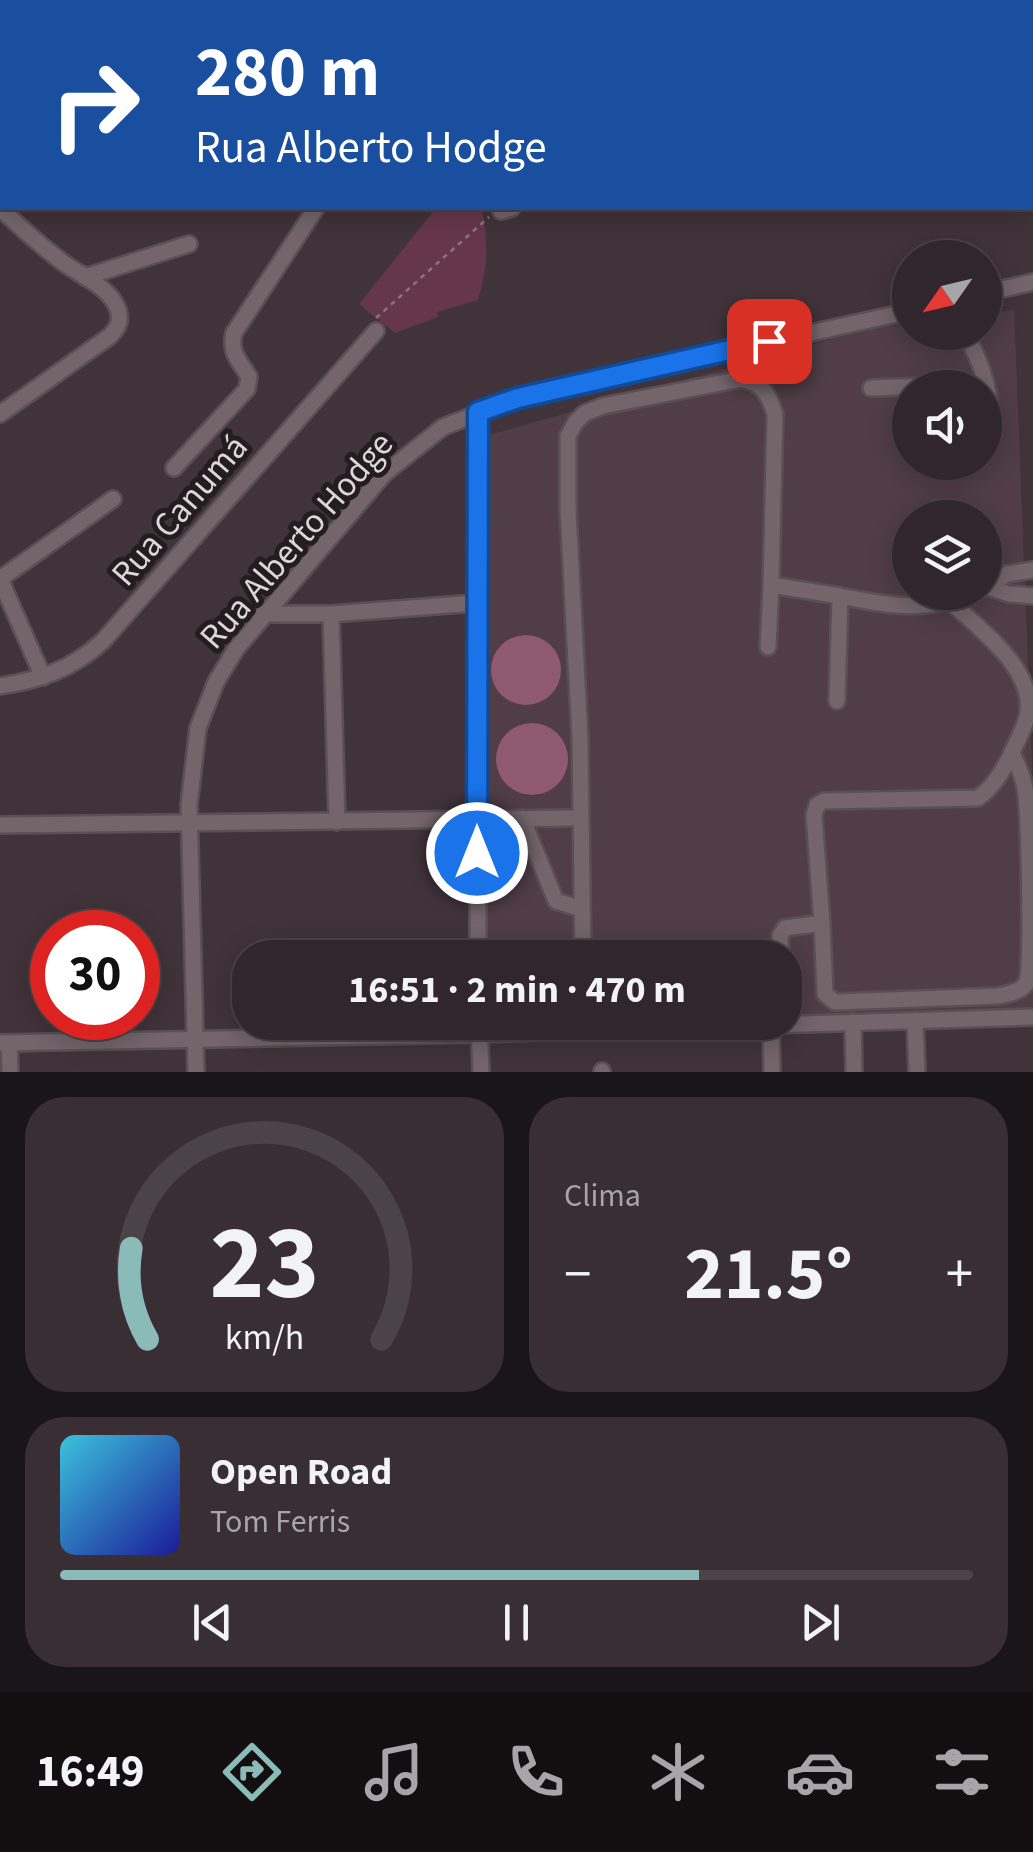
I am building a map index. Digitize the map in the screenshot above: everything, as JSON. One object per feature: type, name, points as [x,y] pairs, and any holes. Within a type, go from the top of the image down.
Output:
[{"type":"street","points":[[0,414],[119,326],[111,297],[57,258],[2,210]]},
{"type":"street","points":[[174,468],[247,389],[249,377],[237,360],[232,344],[234,334],[315,210]]},
{"type":"street","points":[[85,276],[189,244]]},
{"type":"street","points":[[1002,290],[1033,282]]},
{"type":"street","name":"Rua Alberto Hodge","points":[[196,1072],[190,822],[192,766],[203,713],[223,668],[263,614],[384,474],[442,427],[518,398],[892,315]]},
{"type":"street","name":"Rua Canumá","points":[[0,686],[43,678],[76,663],[103,641],[375,325]]},
{"type":"street","points":[[583,940],[580,738],[568,436],[585,413],[603,406],[741,379],[760,384],[770,397],[775,414],[768,647]]},
{"type":"street","points":[[871,388],[892,387]]},
{"type":"street","points":[[478,412],[478,940]]},
{"type":"street","points":[[43,678],[0,579],[114,499]]},
{"type":"street","points":[[1002,578],[1033,570]]},
{"type":"street","points":[[770,584],[892,606]]},
{"type":"street","points":[[1002,593],[1033,596]]},
{"type":"street","points":[[838,701],[840,596]]},
{"type":"street","points":[[263,614],[330,614],[476,603]]},
{"type":"street","points":[[958,610],[1023,680],[1028,712],[1012,753],[989,788],[970,800],[824,801],[817,805],[814,815],[825,994],[836,1002],[998,996],[1022,988],[1028,979],[1031,935],[1029,812],[1024,783],[1012,753]]},
{"type":"street","points":[[330,614],[337,822]]},
{"type":"street","points":[[522,818],[556,901],[582,909]]},
{"type":"street","points":[[0,826],[580,818]]},
{"type":"street","points":[[780,940],[785,928],[822,924]]},
{"type":"street","points":[[802,1024],[1033,1017]]},
{"type":"street","points":[[915,1020],[917,1072]]},
{"type":"street","points":[[853,1022],[854,1072]]},
{"type":"street","points":[[10,1072],[4,1043],[232,1037]]},
{"type":"street","points":[[480,1040],[481,1072]]},
{"type":"street","points":[[771,1040],[772,1072]]},
{"type":"path","points":[[375,325],[484,220],[505,210]]},
{"type":"shaded area","points":[[434,210],[481,210],[486,252],[478,300],[437,312],[438,317],[395,333],[359,304]]},
{"type":"shaded area","points":[[1014,310],[1033,788],[1033,1012],[802,1015],[802,940],[484,940],[485,436],[867,329],[892,326],[892,350],[1002,350],[1002,312]]},
{"type":"building","points":[[526,635],[551,645],[561,670],[551,695],[526,705],[501,695],[491,670],[501,645]]},
{"type":"building","points":[[532,723],[557,734],[568,759],[557,784],[532,795],[507,784],[496,759],[507,734]]},
{"type":"route","points":[[477,853],[478,412],[518,398],[769,341]]}]
